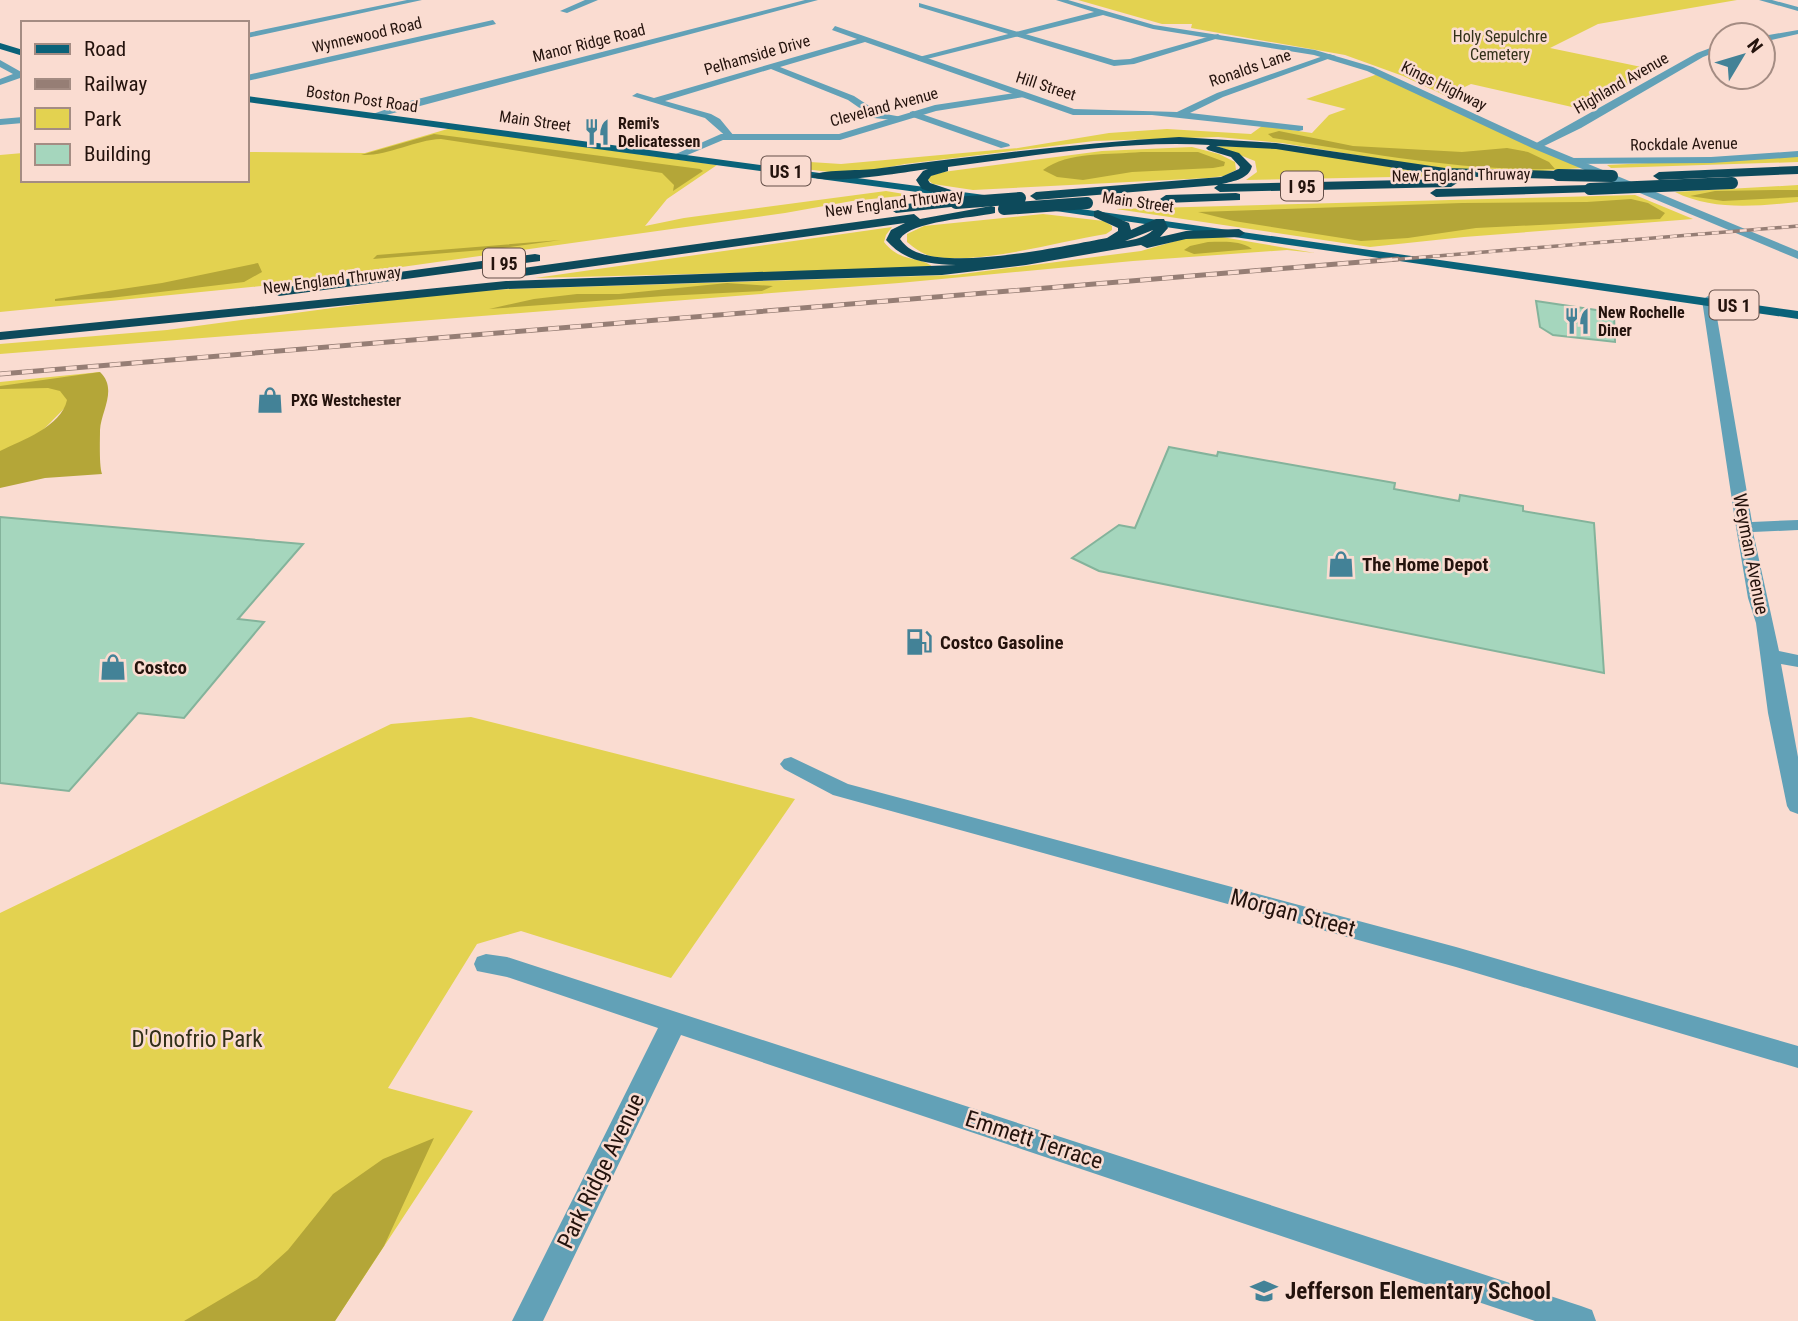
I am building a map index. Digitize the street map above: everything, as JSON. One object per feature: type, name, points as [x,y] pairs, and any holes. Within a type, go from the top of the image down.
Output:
[{"type":"highway","points":[[817,176],[856,174],[1083,146],[1200,140],[1276,146],[1445,172],[1563,178]]},
{"type":"highway","points":[[895,186],[920,173],[1088,150],[1199,146],[1228,152],[1241,159],[1246,166],[1242,174],[1221,181],[1085,198]]},
{"type":"highway","points":[[881,184],[900,171],[922,166]]},
{"type":"highway","points":[[944,169],[928,173],[922,180],[926,186],[952,198]]},
{"type":"highway","name":"New England Thruway","points":[[0,323],[48,325],[165,318],[400,289],[832,228],[1085,198],[1798,170]]},
{"type":"highway","name":"New England Thruway","points":[[0,336],[48,325],[952,198],[1590,189],[1798,180]]},
{"type":"highway","points":[[998,210],[913,224],[896,233],[893,240],[898,249],[907,255],[946,262],[990,259],[1110,241],[1160,222],[1162,230],[1149,239],[1058,257]]},
{"type":"highway","points":[[1098,214],[1118,222],[1125,228],[1123,235],[1110,241]]},
{"type":"highway","points":[[165,318],[506,285],[908,273],[979,268],[1129,248],[1186,235],[1240,233]]},
{"type":"main road","points":[[0,46],[21,52]]},
{"type":"main road","name":"Boston Post Road","points":[[248,99],[473,130]]},
{"type":"main road","name":"Main Street","points":[[473,130],[881,184],[952,198],[1240,233],[1798,315]]},
{"type":"street","points":[[248,36],[418,0]]},
{"type":"street","points":[[564,11],[594,0]]},
{"type":"street","name":"Manor Ridge Road","points":[[372,117],[413,103],[814,0]]},
{"type":"street","name":"Kings Highway","points":[[1060,0],[1153,27],[1332,57],[1388,76],[1536,146],[1798,255]]},
{"type":"street","points":[[1763,0],[1798,9]]},
{"type":"street","points":[[922,5],[1114,64],[1131,62],[1218,37]]},
{"type":"street","points":[[919,58],[1102,12]]},
{"type":"street","name":"Wynnewood Road","points":[[248,78],[493,22]]},
{"type":"street","name":"Hill Street","points":[[835,28],[1073,112],[1180,114],[1299,128]]},
{"type":"street","points":[[1777,37],[1798,33]]},
{"type":"street","name":"Pelhamside Drive","points":[[657,100],[865,39]]},
{"type":"street","name":"Highland Avenue","points":[[1536,146],[1577,126],[1707,52]]},
{"type":"street","name":"Ronalds Lane","points":[[1180,114],[1220,94],[1332,57]]},
{"type":"street","points":[[0,63],[20,75],[0,82]]},
{"type":"street","points":[[773,67],[850,98],[871,113],[899,119]]},
{"type":"street","name":"Cleveland Avenue","points":[[674,157],[713,139],[729,136],[823,138],[855,134],[913,114],[1021,95]]},
{"type":"street","points":[[637,96],[708,116],[717,121],[729,136]]},
{"type":"street","points":[[855,134],[868,124],[871,113]]},
{"type":"street","points":[[913,114],[1005,146]]},
{"type":"street","points":[[0,122],[21,120]]},
{"type":"street","name":"Rockdale Avenue","points":[[1571,161],[1710,160],[1798,155]]},
{"type":"street","name":"Weyman Avenue","points":[[1708,300],[1744,527],[1798,806]]},
{"type":"street","points":[[1744,527],[1798,525]]},
{"type":"street","points":[[1771,656],[1798,661]]},
{"type":"street","name":"Morgan Street","points":[[791,764],[841,790],[1456,957],[1798,1057]]},
{"type":"street","name":"Emmett Terrace","points":[[486,964],[507,967],[674,1021],[1581,1321]]},
{"type":"street","name":"Park Ridge Avenue","points":[[527,1321],[674,1021]]},
{"type":"green space","name":"Holy Sepulchre Cemetery","points":[[1078,0],[1737,0],[1598,24],[1550,48],[1656,70],[1585,110],[1471,84],[1446,96],[1403,76],[1345,55],[1191,28],[1192,24],[1162,24]]},
{"type":"green space","points":[[1378,74],[1581,168],[1517,173],[1440,169],[1282,143],[1218,137],[1094,141],[905,164],[858,173],[771,165],[779,160],[841,164],[1018,148],[1109,133],[1167,129],[1251,134],[1262,126],[1312,133],[1329,115],[1346,109],[1306,99]]},
{"type":"green space","points":[[451,128],[717,165],[667,199],[645,226],[684,218],[886,191],[910,195],[852,201],[785,213],[281,284],[0,312],[0,155],[21,153],[21,182],[248,182],[248,152],[365,153]]},
{"type":"green space","points":[[1217,146],[1283,148],[1443,176],[1246,180],[1257,172],[1255,161]]},
{"type":"green space","points":[[1192,147],[1219,154],[1235,162],[1236,170],[1224,176],[1208,178],[973,190],[933,184],[928,180],[930,176],[943,172],[1102,151]]},
{"type":"green space","points":[[1798,156],[1798,162],[1611,168],[1607,165]]},
{"type":"green space","points":[[1798,185],[1798,202],[1767,205],[1720,205],[1675,192]]},
{"type":"green space","points":[[1635,195],[1693,219],[1370,247],[1116,209]]},
{"type":"green space","points":[[1043,214],[1104,221],[1112,226],[1112,230],[1106,234],[1020,251],[975,257],[931,256],[907,242],[907,234],[924,226]]},
{"type":"green space","points":[[892,227],[884,242],[890,249],[934,268],[535,278]]},
{"type":"green space","points":[[1193,236],[1216,236],[1315,253],[1287,250],[1133,261],[899,283],[0,354],[0,344],[167,330],[444,293],[955,275],[1141,251]]},
{"type":"green space","points":[[100,372],[44,429],[0,464],[0,382]]},
{"type":"green space","name":"D'Onofrio Park","points":[[471,717],[795,799],[671,978],[521,931],[477,944],[388,1088],[473,1111],[335,1321],[0,1321],[0,913],[391,724]]},
{"type":"shaded area","points":[[1279,131],[1353,146],[1462,152],[1507,148],[1528,152],[1549,162],[1555,169],[1484,167],[1413,160],[1273,138],[1268,134]]},
{"type":"shaded area","points":[[434,134],[703,171],[673,191],[674,185],[662,173],[441,139],[382,153],[361,155]]},
{"type":"shaded area","points":[[1141,152],[1198,152],[1225,162],[1224,166],[1213,168],[1132,172],[1083,180],[1057,177],[1043,170],[1077,157]]},
{"type":"shaded area","points":[[1798,190],[1798,197],[1723,201],[1690,196],[1715,191]]},
{"type":"shaded area","points":[[1631,199],[1648,203],[1665,213],[1660,219],[1476,228],[1408,238],[1361,241],[1234,221],[1198,212],[1462,203],[1587,202]]},
{"type":"shaded area","points":[[561,240],[495,249],[373,259],[377,255]]},
{"type":"shaded area","points":[[1208,242],[1237,243],[1252,249],[1194,254],[1184,250]]},
{"type":"shaded area","points":[[258,263],[262,272],[244,282],[110,298],[55,301],[162,283]]},
{"type":"shaded area","points":[[727,283],[773,286],[762,291],[489,309],[534,299],[577,294],[619,294]]},
{"type":"shaded area","points":[[100,372],[108,386],[100,430],[102,474],[45,478],[0,488],[0,451],[49,425],[57,418],[67,400],[60,391],[48,388],[0,389],[0,386]]},
{"type":"shaded area","points":[[434,1138],[384,1246],[335,1321],[184,1321],[257,1278],[288,1250],[333,1194],[383,1159]]},
{"type":"building","name":"New Rochelle Diner","points":[[1536,301],[1614,315],[1615,342],[1553,335],[1540,327]]},
{"type":"building","name":"The Home Depot","points":[[1169,447],[1217,456],[1218,452],[1395,483],[1394,489],[1459,501],[1460,495],[1523,506],[1523,511],[1594,523],[1604,673],[1099,571],[1072,558],[1119,525],[1135,528]]},
{"type":"building","name":"Costco","points":[[0,517],[303,544],[238,619],[264,622],[184,718],[138,713],[69,791],[0,783]]},
{"type":"railway","points":[[1377,261],[1798,226]]},
{"type":"railway","points":[[0,374],[1398,259]]},
{"type":"place","name":"Remi's Delicatessen","points":[[597,132]]},
{"type":"place","name":"New Rochelle Diner","points":[[1577,321]]},
{"type":"place","name":"PXG Westchester","points":[[270,400]]},
{"type":"place","name":"The Home Depot","points":[[1341,564]]},
{"type":"place","name":"Costco Gasoline","points":[[919,642]]},
{"type":"place","name":"Costco","points":[[113,667]]},
{"type":"place","name":"Jefferson Elementary School","points":[[1264,1291]]}]
